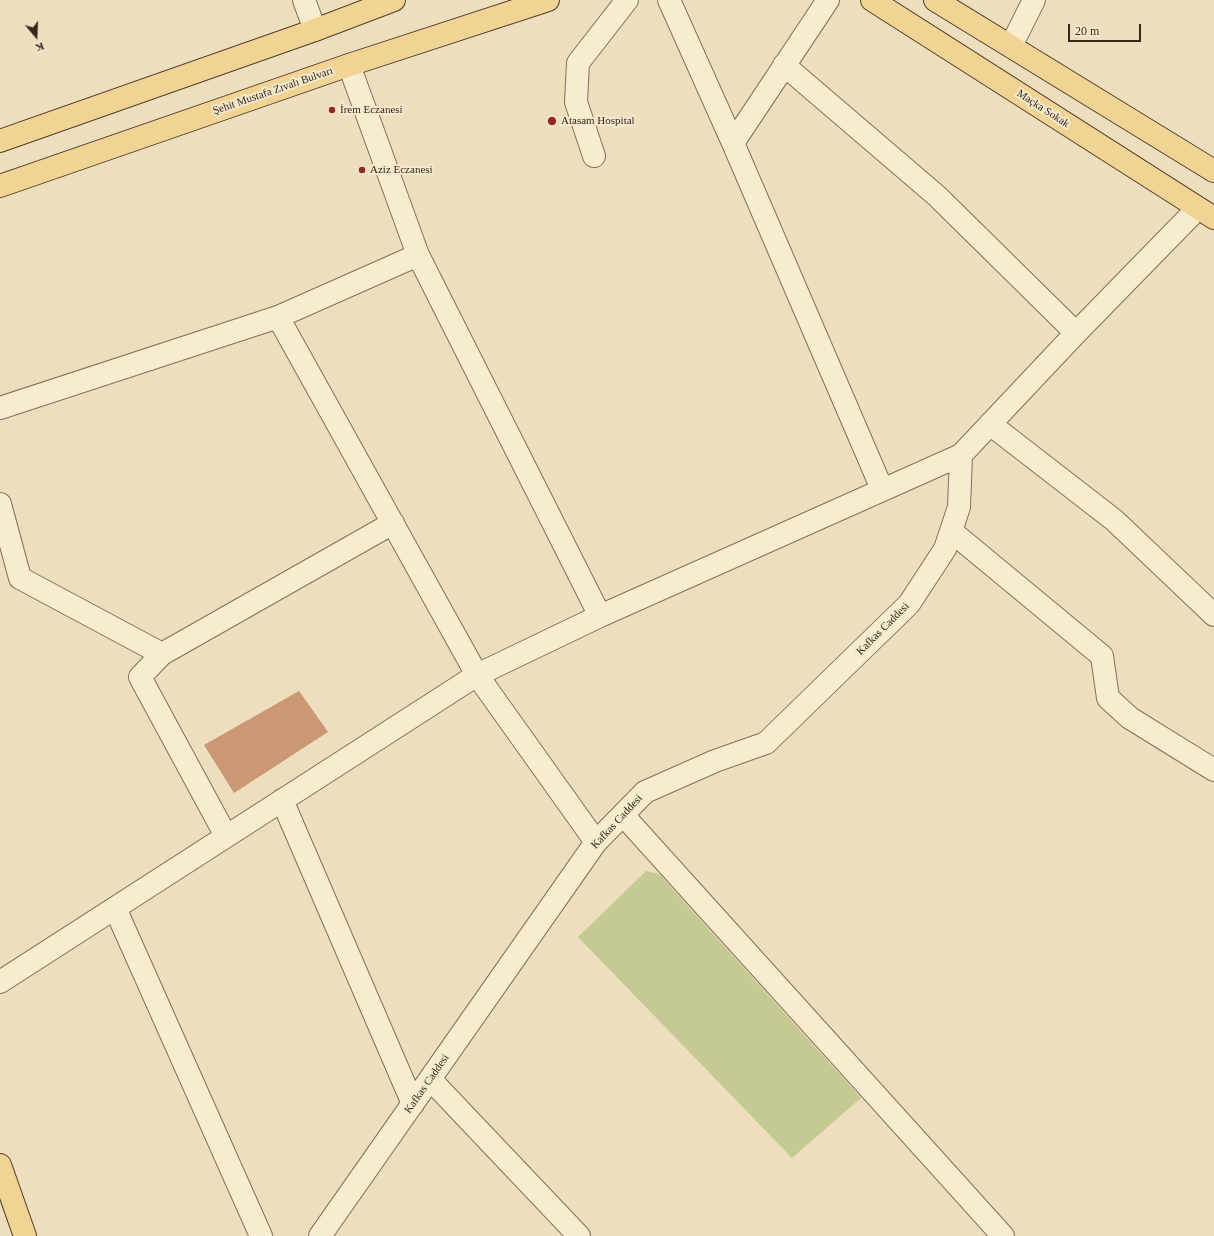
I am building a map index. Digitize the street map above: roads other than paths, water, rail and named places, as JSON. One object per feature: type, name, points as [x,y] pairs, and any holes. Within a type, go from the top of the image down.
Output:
[{"type":"main road","points":[[0,141],[315,30],[394,0]]},
{"type":"main road","name":"Şehit Mustafa Zıvalı Bulvarı","points":[[0,186],[349,66],[548,0]]},
{"type":"main road","name":"Maçka Sokak","points":[[872,0],[1206,213]]},
{"type":"main road","points":[[935,0],[1214,171]]},
{"type":"main road","points":[[0,1165],[25,1236]]},
{"type":"street","points":[[304,0],[315,30]]},
{"type":"street","points":[[594,156],[576,102],[578,63],[627,0]]},
{"type":"street","points":[[669,0],[733,143],[882,489]]},
{"type":"street","points":[[733,143],[828,0]]},
{"type":"street","points":[[1011,46],[1034,0]]},
{"type":"street","points":[[349,66],[418,255],[600,616]]},
{"type":"street","points":[[784,66],[937,196],[1076,333]]},
{"type":"street","points":[[0,982],[478,674],[600,616],[961,455],[1076,333],[1206,213]]},
{"type":"street","points":[[0,408],[278,317],[418,255]]},
{"type":"street","points":[[278,317],[478,674],[596,842]]},
{"type":"street","points":[[990,424],[1114,520],[1214,615]]},
{"type":"street","name":"Kafkas Caddesi","points":[[320,1236],[596,842],[645,792],[715,761],[766,743],[909,604],[945,549],[958,507],[961,455]]},
{"type":"street","points":[[0,504],[20,578],[162,654]]},
{"type":"street","points":[[226,836],[140,677],[162,654],[393,523]]},
{"type":"street","points":[[951,531],[1102,656],[1108,698],[1130,718],[1214,770]]},
{"type":"street","points":[[282,800],[412,1104]]},
{"type":"street","points":[[623,815],[1003,1236]]},
{"type":"street","points":[[115,908],[261,1236]]},
{"type":"street","points":[[430,1079],[579,1236]]},
{"type":"place","name":"İrem Eczanesi","points":[[332,110]]},
{"type":"place","name":"Atasam Hospital","points":[[552,121]]},
{"type":"place","name":"Aziz Eczanesi","points":[[362,170]]}]
